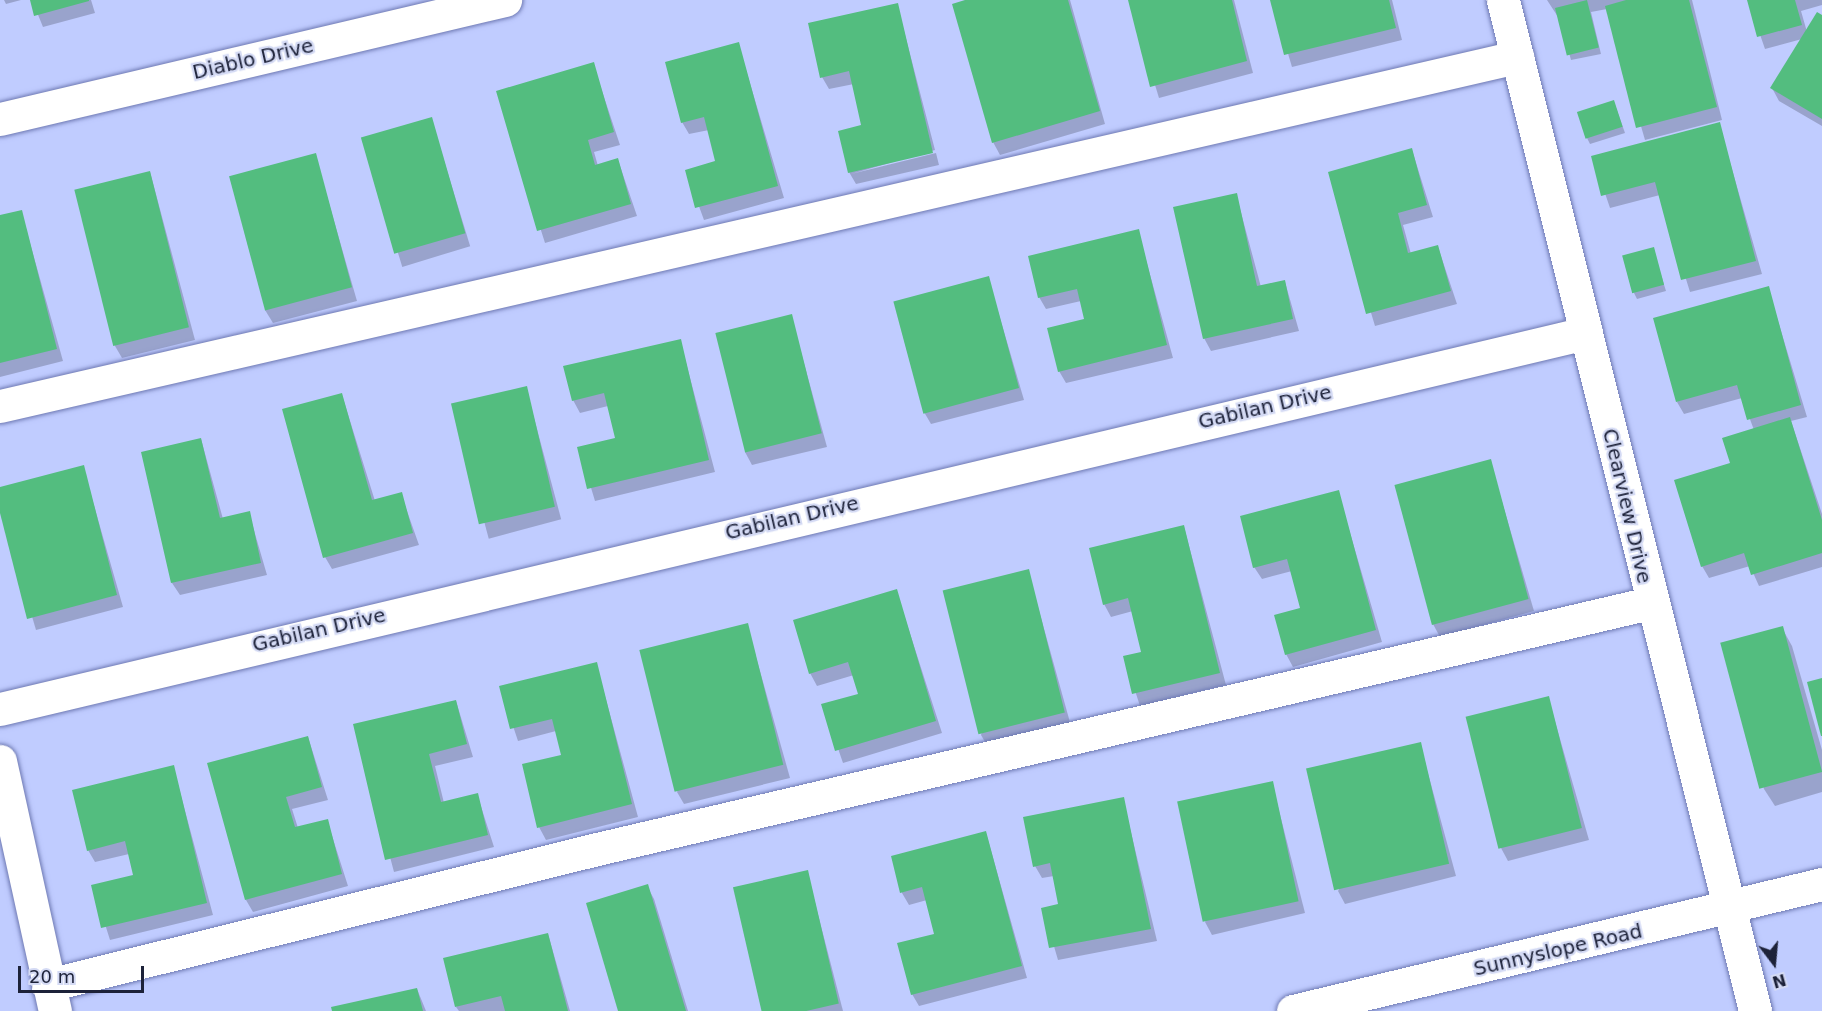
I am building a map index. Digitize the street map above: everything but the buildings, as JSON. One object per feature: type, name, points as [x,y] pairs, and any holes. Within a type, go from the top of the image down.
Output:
[{"type":"street","name":"Diablo Drive","points":[[0,119],[506,0]]},
{"type":"street","name":"Clearview Drive","points":[[1503,0],[1650,603],[1731,910],[1755,1011]]},
{"type":"street","points":[[0,406],[1517,57]]},
{"type":"street","name":"Gabilan Drive","points":[[0,709],[1586,333]]},
{"type":"street","points":[[0,761],[51,998],[597,849],[1650,603]]},
{"type":"street","name":"Sunnyslope Road","points":[[1293,1011],[1731,910],[1822,885]]}]
